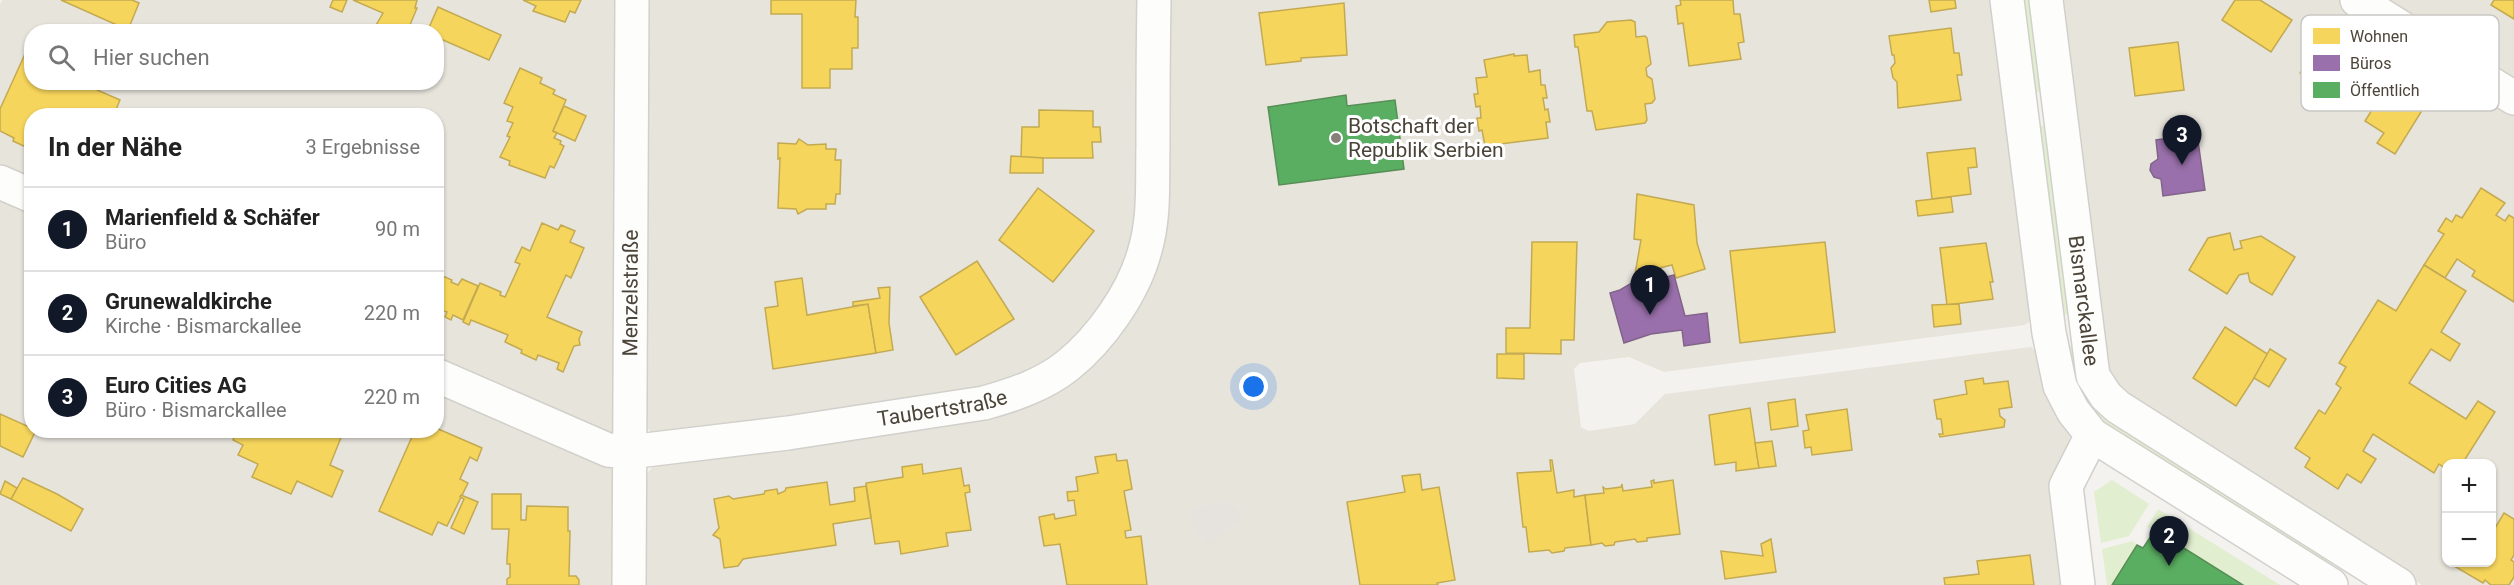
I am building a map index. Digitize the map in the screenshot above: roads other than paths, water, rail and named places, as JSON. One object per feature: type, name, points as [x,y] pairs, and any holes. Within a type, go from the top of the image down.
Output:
[{"type":"street","name":"Menzelstraße","points":[[628,585],[632,0]]},
{"type":"street","name":"Taubertstraße","points":[[444,378],[608,450],[629,452],[788,434],[984,403],[1030,387],[1067,366],[1120,307],[1136,279],[1145,250],[1152,214],[1154,0]]},
{"type":"street","name":"Bismarckallee","points":[[2007,0],[2049,333],[2060,386],[2073,411],[2092,435],[2331,585]]},
{"type":"street","name":"Bismarckallee","points":[[2046,0],[2093,376],[2106,396],[2118,407],[2399,585]]},
{"type":"street","points":[[2357,0],[2381,15]]},
{"type":"street","points":[[2499,89],[2514,98]]},
{"type":"street","points":[[0,182],[24,192]]},
{"type":"street","points":[[2078,585],[2066,486],[2092,435]]},
{"type":"place","name":"Botschaft der Republik Serbien","points":[[1336,138]]},
{"type":"place","name":"Euro Cities AG","points":[[2182,165]]},
{"type":"place","name":"Marienfield & Schäfer","points":[[1650,315]]},
{"type":"place","name":"Grunewaldkirche","points":[[2169,566]]}]
